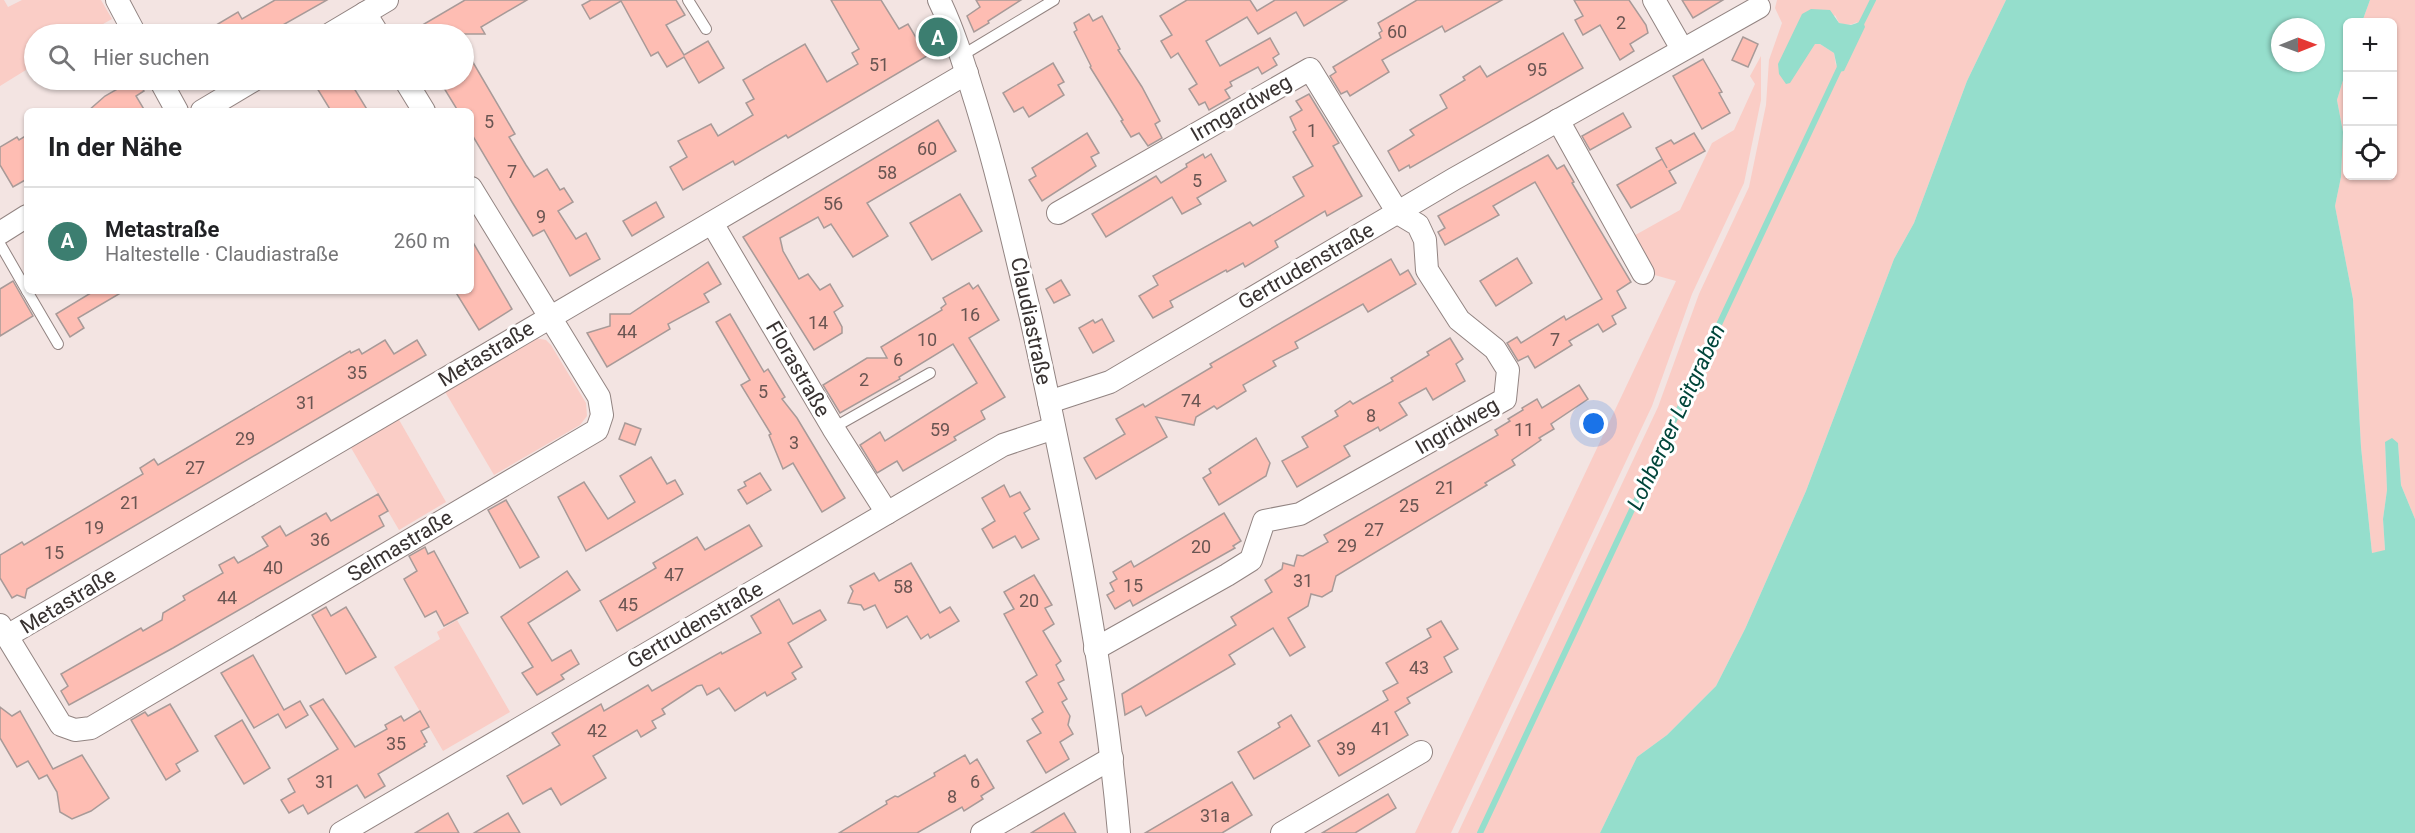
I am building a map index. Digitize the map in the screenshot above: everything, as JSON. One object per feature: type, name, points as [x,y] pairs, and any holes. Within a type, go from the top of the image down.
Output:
[{"type":"street","points":[[117,0],[130,24]]},
{"type":"street","points":[[347,24],[387,0]]},
{"type":"street","name":"Claudiastraße","points":[[939,0],[964,64],[995,164],[1049,402],[1095,649],[1112,758],[1119,833]]},
{"type":"street","points":[[1654,0],[1682,49]]},
{"type":"street","name":"Gertrudenstraße","points":[[1049,402],[1110,382],[1558,120],[1759,7]]},
{"type":"street","points":[[365,13],[372,24]]},
{"type":"street","name":"Metastraße","points":[[3,631],[712,223],[964,64]]},
{"type":"street","name":"Irmgardweg","points":[[1058,213],[1310,69],[1398,213]]},
{"type":"street","points":[[165,90],[175,108]]},
{"type":"street","points":[[207,108],[237,90]]},
{"type":"street","points":[[411,90],[422,108]]},
{"type":"street","points":[[1558,120],[1643,273]]},
{"type":"street","name":"Selmastraße","points":[[3,631],[61,725],[75,730],[91,728],[597,430],[602,415],[599,397],[474,193]]},
{"type":"street","name":"Ingridweg","points":[[1095,649],[1251,560],[1264,521],[1300,514],[1506,399],[1508,370],[1495,348],[1460,320],[1427,270],[1425,240],[1418,225],[1398,213]]},
{"type":"street","points":[[0,233],[24,218]]},
{"type":"street","name":"Florastraße","points":[[712,223],[886,513]]},
{"type":"street","name":"Gertrudenstraße","points":[[341,833],[1003,444],[1054,428]]},
{"type":"street","points":[[1282,833],[1421,752]]},
{"type":"street","points":[[982,833],[1112,758]]},
{"type":"lane","points":[[688,0],[706,29]]},
{"type":"lane","points":[[964,64],[1054,0]]},
{"type":"lane","points":[[0,244],[24,286]]},
{"type":"lane","points":[[29,294],[58,344]]},
{"type":"lane","points":[[833,428],[930,373]]},
{"type":"shaded area","points":[[0,0],[4,0],[8,7],[22,0],[101,0],[112,19],[103,24],[24,24],[24,71],[0,86]]},
{"type":"shaded area","points":[[1777,0],[2006,0],[1967,81],[1914,223],[1894,259],[1806,491],[1745,629],[1716,686],[1667,735],[1637,757],[1600,833],[1458,833],[1658,407],[1699,294],[1749,187],[1766,105],[1769,60],[1782,23],[1775,8]],"holes":[[[1835,15],[1839,23],[1848,25],[1857,22],[1836,66],[1834,53],[1820,44],[1815,44]]]},
{"type":"shaded area","points":[[2006,0],[2370,0],[2363,18],[2343,18],[2343,80],[2337,100],[2343,132],[2341,177],[2335,206],[2353,299],[2361,447],[2372,553],[2385,550],[2383,519],[2387,490],[2385,442],[2392,438],[2398,443],[2401,485],[2415,519],[2415,833],[1600,833],[1637,757],[1667,735],[1716,686],[1745,629],[1806,491],[1894,259],[1914,223],[1967,81]]},
{"type":"shaded area","points":[[2370,0],[2415,0],[2415,519],[2401,485],[2398,443],[2385,442],[2387,490],[2383,519],[2385,551],[2372,553],[2361,447],[2353,299],[2335,206],[2341,177],[2343,132],[2343,180],[2397,180],[2397,18],[2363,18]]},
{"type":"shaded area","points":[[1811,9],[1830,10],[1839,23],[1851,25],[1863,21],[1865,27],[1844,71],[1838,72],[1834,53],[1820,44],[1815,44],[1790,83],[1786,84],[1779,74],[1778,64],[1802,14]]},
{"type":"shaded area","points":[[1761,56],[1761,100],[1744,183],[1692,294],[1652,406],[1451,833],[1415,833],[1676,281],[1651,274],[1630,238],[1680,210],[1712,143],[1734,130],[1755,84],[1750,76]]},
{"type":"shaded area","points":[[2343,80],[2343,132],[2337,100]]},
{"type":"shaded area","points":[[535,338],[546,340],[551,345],[586,403],[587,416],[580,425],[494,475],[444,390]]},
{"type":"shaded area","points":[[398,418],[446,502],[399,530],[350,446]]},
{"type":"shaded area","points":[[457,620],[510,712],[443,751],[394,667],[440,639],[437,632]]},
{"type":"building","points":[[275,0],[327,0],[285,24],[218,24],[238,12],[242,19]]},
{"type":"building","points":[[465,0],[527,0],[481,27],[485,34],[474,34],[474,24],[424,24]]},
{"type":"building","points":[[591,0],[676,0],[685,15],[666,25],[684,55],[708,41],[724,68],[699,83],[684,57],[667,67],[658,52],[651,56],[621,1],[590,19],[582,5]]},
{"type":"building","points":[[831,0],[881,0],[899,29],[908,24],[927,56],[788,138],[786,135],[735,165],[733,161],[683,190],[670,167],[687,157],[678,141],[711,124],[718,136],[753,115],[746,103],[754,99],[743,80],[805,44],[827,82],[858,64],[852,53],[859,49]]},
{"type":"building","points":[[976,0],[1021,0],[974,32],[967,16],[980,7]]},
{"type":"building","points":[[1187,0],[1250,0],[1257,11],[1275,0],[1347,0],[1304,26],[1296,12],[1258,34],[1247,17],[1206,41],[1220,66],[1270,38],[1279,54],[1273,58],[1277,65],[1262,74],[1258,67],[1230,82],[1232,86],[1225,90],[1230,98],[1209,110],[1205,102],[1199,105],[1189,89],[1197,84],[1178,53],[1171,58],[1161,41],[1172,35],[1160,16]]},
{"type":"building","points":[[1417,0],[1502,0],[1445,32],[1442,26],[1382,60],[1389,72],[1350,96],[1347,91],[1341,94],[1330,76],[1336,72],[1333,67],[1381,38],[1379,33],[1382,31],[1378,23]]},
{"type":"building","points":[[1574,0],[1629,0],[1646,25],[1648,33],[1630,44],[1634,51],[1620,60],[1600,25],[1583,35],[1575,20],[1583,16]]},
{"type":"building","points":[[1682,0],[1723,0],[1693,18]]},
{"type":"building","points":[[1089,14],[1093,21],[1102,16],[1120,49],[1118,50],[1142,87],[1160,121],[1155,124],[1162,138],[1148,146],[1139,133],[1131,137],[1090,67],[1074,32],[1077,30],[1074,23]]},
{"type":"building","points":[[1563,33],[1583,68],[1410,168],[1409,165],[1399,171],[1388,151],[1414,135],[1410,130],[1447,108],[1440,95],[1465,80],[1463,77],[1480,66],[1487,77]]},
{"type":"building","points":[[1743,37],[1758,44],[1748,67],[1732,60]]},
{"type":"building","points":[[1703,59],[1722,92],[1719,93],[1730,113],[1702,129],[1673,76]]},
{"type":"building","points":[[1053,63],[1064,82],[1058,85],[1064,95],[1029,117],[1023,107],[1014,112],[1003,93]]},
{"type":"building","points":[[474,64],[515,134],[509,137],[526,165],[534,177],[547,169],[560,190],[564,188],[573,202],[558,211],[576,239],[586,233],[600,259],[570,276],[544,230],[533,236],[474,138],[474,108],[456,108],[445,90],[474,90]]},
{"type":"building","points":[[116,90],[143,90],[136,96],[143,108],[91,108]]},
{"type":"building","points":[[318,90],[355,90],[366,108],[329,108]]},
{"type":"building","points":[[1309,94],[1339,143],[1333,146],[1362,196],[1327,216],[1325,211],[1275,241],[1278,247],[1245,267],[1243,263],[1227,272],[1226,270],[1170,301],[1173,307],[1153,318],[1139,296],[1158,285],[1153,276],[1250,222],[1253,226],[1304,196],[1293,177],[1313,166],[1293,132],[1296,130],[1290,117],[1302,110],[1296,101]]},
{"type":"building","points":[[1623,113],[1631,127],[1590,150],[1582,136]]},
{"type":"building","points":[[938,120],[956,151],[867,203],[888,236],[853,257],[831,224],[824,228],[818,217],[780,238],[783,251],[799,279],[808,274],[820,290],[830,284],[843,306],[834,312],[842,327],[842,333],[814,350],[743,237]]},
{"type":"building","points":[[1087,133],[1099,153],[1091,157],[1096,166],[1042,201],[1029,180],[1036,176],[1032,168]]},
{"type":"building","points":[[1694,133],[1705,151],[1669,171],[1676,183],[1631,208],[1617,185],[1662,159],[1667,168],[1656,148],[1671,140],[1674,144]]},
{"type":"building","points":[[17,137],[19,140],[24,137],[24,181],[13,187],[0,165],[0,147]]},
{"type":"building","points":[[1203,154],[1205,158],[1211,154],[1226,181],[1197,198],[1201,204],[1182,214],[1172,197],[1106,237],[1092,214],[1156,176],[1161,183]]},
{"type":"building","points":[[1548,155],[1557,169],[1564,165],[1574,182],[1572,183],[1631,282],[1617,291],[1626,308],[1612,316],[1616,324],[1603,332],[1598,324],[1569,341],[1572,345],[1535,368],[1528,356],[1518,361],[1507,343],[1517,337],[1521,343],[1564,316],[1566,320],[1602,299],[1535,182],[1493,206],[1499,215],[1445,245],[1438,232],[1445,228],[1438,216]]},
{"type":"building","points":[[960,194],[982,231],[932,260],[910,223]]},
{"type":"building","points":[[656,202],[664,217],[632,236],[623,221]]},
{"type":"building","points":[[474,244],[512,309],[479,330],[457,294],[474,294]]},
{"type":"building","points":[[1517,258],[1532,283],[1496,306],[1480,281]]},
{"type":"building","points":[[1391,259],[1400,275],[1408,270],[1416,284],[1368,312],[1363,304],[1295,342],[1298,348],[1273,361],[1276,366],[1243,385],[1246,391],[1217,409],[1214,406],[1196,417],[1194,425],[1156,417],[1167,437],[1096,479],[1084,458],[1125,434],[1116,419],[1143,404],[1145,407],[1212,367],[1210,364]]},
{"type":"building","points":[[708,262],[721,284],[704,294],[709,302],[668,324],[670,329],[607,367],[587,333],[610,326],[610,314],[630,314]]},
{"type":"building","points":[[1061,280],[1070,295],[1054,303],[1046,289]]},
{"type":"building","points":[[13,281],[33,316],[0,336],[0,289]]},
{"type":"building","points":[[969,283],[973,289],[978,285],[999,320],[969,338],[1005,397],[981,411],[985,419],[954,437],[956,440],[903,471],[897,461],[877,473],[860,445],[880,432],[885,441],[977,383],[953,344],[899,377],[900,379],[840,413],[823,385],[867,358],[887,358],[881,347],[942,310],[941,308],[946,304],[943,298]]},
{"type":"building","points":[[89,294],[119,294],[78,318],[84,328],[70,337],[56,314]]},
{"type":"building","points":[[730,314],[764,372],[768,369],[785,397],[782,399],[797,418],[845,498],[822,512],[793,463],[783,469],[769,435],[771,434],[741,385],[750,380],[716,322]]},
{"type":"building","points":[[1102,319],[1114,341],[1093,353],[1079,328],[1093,320],[1095,323]]},
{"type":"building","points":[[1450,338],[1463,359],[1456,364],[1465,381],[1433,400],[1426,388],[1399,403],[1407,415],[1380,431],[1378,427],[1344,446],[1350,456],[1297,487],[1282,461],[1308,447],[1302,437],[1338,416],[1335,411],[1350,401],[1353,404],[1393,381],[1391,378],[1429,355],[1427,352]]},
{"type":"building","points":[[385,340],[394,354],[417,340],[426,355],[27,589],[25,598],[17,595],[12,598],[0,578],[0,555],[22,542],[24,545],[143,474],[140,468],[154,459],[158,465],[350,351],[351,353],[359,349],[362,354]]},
{"type":"building","points":[[1579,385],[1588,399],[1551,424],[1554,429],[1512,460],[1515,465],[1485,483],[1487,485],[1336,576],[1332,591],[1322,597],[1311,594],[1308,606],[1288,618],[1305,647],[1290,656],[1273,628],[1229,655],[1235,664],[1146,716],[1141,706],[1125,715],[1122,694],[1236,625],[1231,617],[1272,592],[1265,580],[1282,569],[1283,563],[1294,566],[1297,555],[1303,556],[1328,542],[1324,535],[1498,435],[1495,430],[1510,421],[1508,419],[1523,410],[1522,408],[1537,399],[1542,408]]},
{"type":"building","points":[[625,423],[641,429],[635,445],[619,439]]},
{"type":"building","points":[[1256,438],[1270,463],[1266,476],[1219,505],[1203,478],[1211,473],[1209,469]]},
{"type":"building","points":[[651,457],[667,484],[675,480],[683,494],[586,551],[558,497],[584,482],[608,519],[635,502],[620,476]]},
{"type":"building","points":[[760,473],[771,490],[747,504],[738,490],[746,486],[744,482]]},
{"type":"building","points":[[1004,485],[1010,497],[1020,492],[1030,509],[1024,513],[1039,539],[1022,548],[1015,536],[993,548],[982,529],[995,521],[982,498]]},
{"type":"building","points":[[378,494],[388,511],[379,516],[384,526],[173,648],[69,705],[61,691],[68,686],[61,674],[141,628],[143,631],[162,620],[163,613],[185,600],[183,596],[223,573],[219,565],[234,557],[238,563],[268,546],[262,537],[280,526],[286,536],[326,513],[331,521]]},
{"type":"building","points":[[506,500],[539,557],[520,568],[488,510]]},
{"type":"building","points":[[1224,513],[1241,541],[1233,546],[1235,548],[1133,606],[1130,600],[1115,609],[1107,595],[1114,591],[1110,583],[1117,579],[1113,572],[1131,561],[1134,567]]},
{"type":"building","points":[[749,525],[762,546],[617,631],[600,601],[656,568],[653,563],[697,537],[705,550]]},
{"type":"building","points":[[425,547],[428,554],[434,551],[468,613],[444,626],[436,611],[425,617],[404,579],[417,571],[409,556]]},
{"type":"building","points":[[911,563],[940,613],[950,607],[959,621],[930,638],[928,634],[921,639],[907,616],[887,628],[875,605],[864,610],[861,605],[848,603],[853,591],[850,586],[874,573],[879,581]]},
{"type":"building","points":[[567,571],[580,590],[528,623],[552,661],[571,650],[579,664],[561,675],[564,679],[537,695],[522,673],[533,667],[501,617]]},
{"type":"building","points":[[1034,575],[1052,605],[1045,608],[1054,624],[1043,631],[1061,661],[1056,665],[1064,680],[1058,683],[1067,699],[1062,702],[1070,716],[1068,725],[1073,734],[1060,742],[1069,759],[1046,773],[1027,741],[1041,733],[1032,719],[1043,712],[1026,682],[1037,675],[1004,614],[1014,609],[1004,592]]},
{"type":"building","points":[[779,599],[793,624],[820,610],[826,620],[788,643],[802,667],[792,673],[796,679],[767,696],[765,692],[735,711],[719,688],[707,695],[702,685],[697,686],[662,709],[665,714],[652,721],[656,728],[641,737],[637,730],[593,756],[606,778],[561,805],[551,788],[523,804],[507,776],[560,745],[552,733],[601,704],[604,711],[648,685],[652,691],[721,652],[722,654],[761,633],[751,616]]},
{"type":"building","points":[[326,607],[331,616],[346,607],[376,657],[346,674],[312,615]]},
{"type":"building","points":[[1441,621],[1458,649],[1444,657],[1452,672],[1407,698],[1410,703],[1395,712],[1408,735],[1339,776],[1318,741],[1388,700],[1383,691],[1398,683],[1386,663],[1431,637],[1427,629]]},
{"type":"building","points":[[253,655],[284,710],[300,701],[308,715],[286,728],[278,714],[254,728],[221,673]]},
{"type":"building","points":[[323,699],[355,747],[387,729],[385,725],[401,716],[404,721],[420,711],[429,727],[421,731],[427,742],[425,746],[378,774],[385,786],[365,798],[357,785],[308,814],[303,805],[289,813],[281,800],[295,792],[288,779],[338,749],[310,706]]},
{"type":"building","points":[[170,704],[198,751],[176,764],[180,771],[166,780],[131,720],[145,712],[148,716]]},
{"type":"building","points":[[0,707],[12,716],[20,711],[53,769],[82,755],[109,798],[91,811],[72,819],[60,812],[57,792],[47,775],[39,779],[28,761],[17,767],[0,738]]},
{"type":"building","points":[[1291,715],[1310,746],[1254,779],[1238,752],[1280,727],[1278,723]]},
{"type":"building","points":[[242,720],[270,768],[244,784],[215,736]]},
{"type":"building","points":[[965,755],[970,764],[977,759],[994,788],[981,796],[983,799],[964,811],[962,807],[917,833],[839,833],[887,804],[886,801],[895,796],[898,797],[935,776],[934,773]]},
{"type":"building","points":[[1232,782],[1252,815],[1222,833],[1145,833]]},
{"type":"building","points":[[1388,794],[1396,808],[1355,833],[1322,833]]},
{"type":"building","points":[[448,813],[459,833],[415,833]]},
{"type":"building","points":[[508,813],[520,833],[474,833]]},
{"type":"building","points":[[1064,813],[1076,833],[1031,833]]},
{"type":"waterway","name":"Lohberger Leitgraben","points":[[1860,26],[1873,0]]},
{"type":"waterway","name":"Lohberger Leitgraben","points":[[1480,833],[1841,65]]},
{"type":"place","name":"Metastraße","points":[[938,37]]}]
